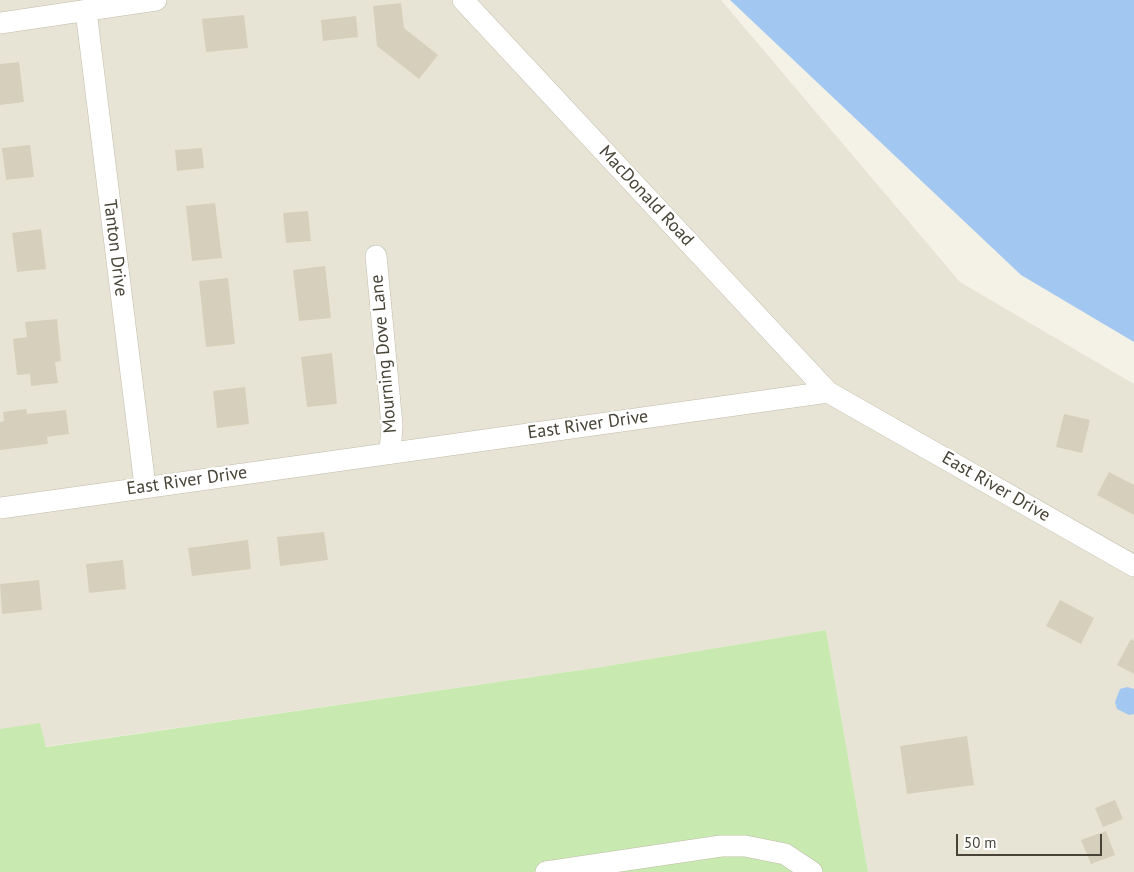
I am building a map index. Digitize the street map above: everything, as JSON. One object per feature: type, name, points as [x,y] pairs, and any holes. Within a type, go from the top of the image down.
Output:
[{"type":"street","points":[[0,22],[156,0]]},
{"type":"street","name":"MacDonald Road","points":[[463,0],[828,392]]},
{"type":"street","name":"Tanton Drive","points":[[86,10],[145,486]]},
{"type":"street","name":"Mourning Dove Lane","points":[[376,256],[392,425],[390,453]]},
{"type":"street","name":"East River Drive","points":[[0,508],[145,486],[828,392],[1134,566]]},
{"type":"street","points":[[546,872],[729,846],[766,849],[785,854],[812,872]]},
{"type":"shaded area","points":[[0,0],[721,0],[960,282],[1134,384],[1134,872],[868,872],[826,630],[595,668],[0,753]]},
{"type":"green space","points":[[826,630],[868,872],[0,872],[0,729],[40,723],[46,747],[595,668]]},
{"type":"water","points":[[730,0],[1134,0],[1134,342],[1021,275]]},
{"type":"water","points":[[1127,687],[1134,689],[1134,714],[1129,715],[1117,709],[1115,702],[1120,689]]},
{"type":"building","points":[[401,3],[404,28],[438,55],[419,79],[377,46],[373,6]]},
{"type":"building","points":[[244,15],[248,48],[206,52],[202,19]]},
{"type":"building","points":[[356,16],[358,37],[323,41],[321,20]]},
{"type":"building","points":[[19,62],[24,102],[0,105],[0,64]]},
{"type":"building","points":[[30,145],[34,177],[6,180],[2,148]]},
{"type":"building","points":[[202,148],[204,168],[177,171],[175,150]]},
{"type":"building","points":[[215,203],[222,258],[192,261],[186,206]]},
{"type":"building","points":[[308,211],[311,241],[286,243],[283,213]]},
{"type":"building","points":[[41,229],[46,269],[17,272],[12,233]]},
{"type":"building","points":[[325,266],[331,318],[299,321],[293,270]]},
{"type":"building","points":[[228,278],[235,344],[206,347],[199,281]]},
{"type":"building","points":[[57,319],[61,361],[55,362],[58,383],[31,386],[30,374],[17,375],[13,339],[27,337],[25,322]]},
{"type":"building","points":[[332,353],[337,404],[307,407],[301,357]]},
{"type":"building","points":[[245,387],[249,424],[217,428],[213,391]]},
{"type":"building","points":[[26,409],[27,414],[66,410],[69,434],[47,437],[48,444],[0,450],[0,422],[4,421],[3,412]]},
{"type":"building","points":[[1064,414],[1090,420],[1082,453],[1056,447]]},
{"type":"building","points":[[1109,472],[1134,485],[1134,515],[1097,495]]},
{"type":"building","points":[[324,532],[328,560],[280,566],[277,537]]},
{"type":"building","points":[[248,540],[251,569],[192,576],[188,548]]},
{"type":"building","points":[[123,560],[126,589],[89,593],[86,564]]},
{"type":"building","points":[[39,580],[42,610],[2,614],[0,584]]},
{"type":"building","points":[[1060,600],[1094,618],[1081,644],[1046,626]]},
{"type":"building","points":[[1131,639],[1134,641],[1134,674],[1117,665]]},
{"type":"building","points":[[967,736],[974,785],[907,794],[900,746]]},
{"type":"building","points":[[1115,800],[1123,819],[1103,827],[1095,808]]},
{"type":"building","points":[[1106,831],[1115,855],[1091,864],[1081,840]]}]
